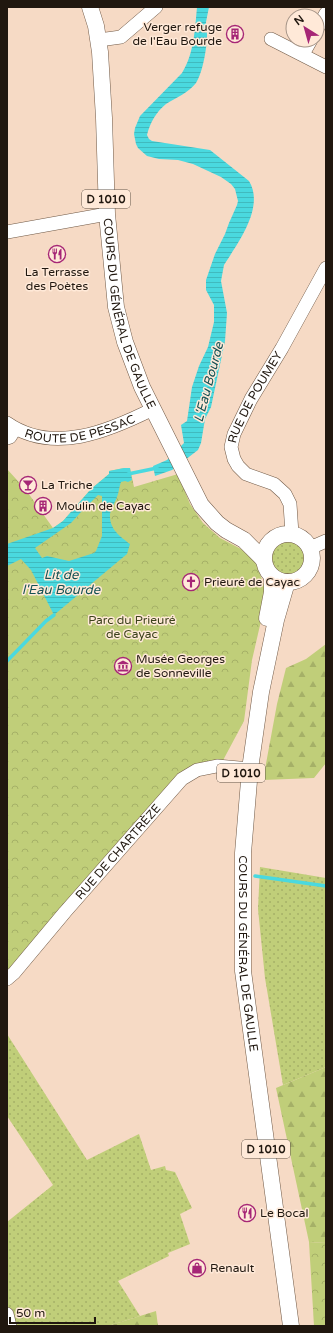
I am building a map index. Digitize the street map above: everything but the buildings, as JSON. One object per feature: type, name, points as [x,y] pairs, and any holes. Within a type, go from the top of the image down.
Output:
[{"type":"main road","name":"COURS DU GÉNÉRAL DE GAULLE","points":[[90,7],[99,40],[102,71],[107,214],[116,307],[120,323],[131,361],[142,387],[201,505],[226,530],[244,540]]},
{"type":"main road","points":[[292,534],[302,538],[310,548],[312,560],[307,573],[295,581],[287,582],[272,576],[268,572],[263,559],[269,542],[279,535],[292,534]]},
{"type":"main road","name":"D 1010","points":[[244,540],[269,542]]},
{"type":"main road","name":"D 1010","points":[[244,540],[263,559]]},
{"type":"main road","name":"D 1010","points":[[245,769],[255,675],[272,592],[272,576]]},
{"type":"main road","name":"D 1010","points":[[245,769],[276,620],[287,582]]},
{"type":"main road","name":"COURS DU GÉNÉRAL DE GAULLE","points":[[245,769],[236,853],[236,917],[291,1326]]},
{"type":"street","points":[[99,40],[121,37],[156,7]]},
{"type":"street","points":[[271,39],[326,67]]},
{"type":"street","points":[[303,54],[306,48]]},
{"type":"street","points":[[7,232],[107,214]]},
{"type":"street","name":"RUE DE POUMEY","points":[[292,534],[290,504],[285,494],[274,484],[246,474],[238,466],[234,459],[231,447],[234,434],[251,399],[282,348],[326,268]]},
{"type":"street","name":"ROUTE DE PESSAC","points":[[10,430],[42,437],[68,439],[107,430],[154,409]]},
{"type":"street","points":[[310,548],[326,541]]},
{"type":"street","name":"RUE DE CHARTRÈZE","points":[[7,979],[14,973],[70,906],[182,779],[197,770],[217,766],[245,769]]},
{"type":"street","points":[[7,1314],[10,1326]]},
{"type":"green space","name":"Parc du Prieuré de Cayac","points":[[130,468],[134,487],[178,474],[190,504],[203,523],[220,538],[241,549],[256,562],[267,595],[252,660],[244,721],[220,766],[197,770],[7,979],[7,469],[26,490],[53,528],[63,521],[91,489],[109,474],[109,471]]},
{"type":"green space","points":[[292,540],[301,545],[305,551],[305,565],[301,571],[292,576],[284,576],[275,571],[271,565],[270,554],[275,545],[281,541]]},
{"type":"green space","points":[[326,644],[326,763],[314,778],[263,780],[277,704],[286,668],[306,659]]},
{"type":"green space","points":[[260,867],[326,878],[326,1067],[283,1085],[265,978],[258,909]]},
{"type":"green space","points":[[7,1034],[87,1160],[139,1134],[151,1170],[165,1166],[166,1170],[175,1172],[192,1208],[180,1214],[190,1244],[168,1253],[169,1256],[118,1281],[140,1316],[108,1326],[7,1326],[7,1222],[53,1185],[7,1116]]},
{"type":"green space","points":[[326,1067],[326,1243],[309,1242],[276,1088]]},
{"type":"green space","points":[[309,1242],[326,1243],[326,1326],[314,1326]]},
{"type":"green space","points":[[156,1311],[158,1326],[108,1326]]},
{"type":"water","points":[[197,7],[209,7],[206,22],[207,35],[203,66],[196,83],[182,95],[166,104],[156,114],[147,135],[152,141],[210,150],[249,181],[253,191],[254,202],[248,224],[224,265],[221,281],[227,313],[225,341],[211,407],[205,419],[201,443],[198,450],[172,470],[155,476],[153,466],[167,460],[184,443],[181,425],[187,421],[192,387],[199,366],[208,347],[214,322],[214,305],[206,290],[206,280],[215,254],[225,234],[238,201],[235,189],[221,177],[193,164],[178,160],[159,159],[147,156],[138,148],[136,144],[134,134],[140,116],[182,73],[186,66],[193,41]]},
{"type":"water","name":"Lit de l'Eau Bourde","points":[[130,468],[132,480],[128,482],[121,482],[118,495],[110,514],[113,528],[130,544],[127,554],[54,615],[31,570],[21,559],[7,566],[7,544],[53,528],[63,521],[91,489],[109,474],[109,471]],"holes":[[[98,495],[102,496],[102,536],[96,551],[69,561],[47,556],[42,558],[35,548],[71,523]]]},
{"type":"waterway","name":"L'Eau Bourde","points":[[128,474],[157,468]]},
{"type":"waterway","points":[[7,661],[46,621],[54,615]]},
{"type":"waterway","points":[[255,876],[326,886]]},
{"type":"place","name":"Verger refuge de l'Eau Bourde","points":[[235,34]]},
{"type":"place","name":"La Terrasse des Poètes","points":[[57,254]]},
{"type":"place","name":"La Triche","points":[[28,485]]},
{"type":"place","name":"Moulin de Cayac","points":[[43,506]]},
{"type":"place","name":"Prieuré de Cayac","points":[[191,582]]},
{"type":"place","name":"Musée Georges de Sonneville","points":[[123,666]]},
{"type":"place","name":"Le Bocal","points":[[247,1213]]},
{"type":"place","name":"Renault","points":[[197,1268]]}]
